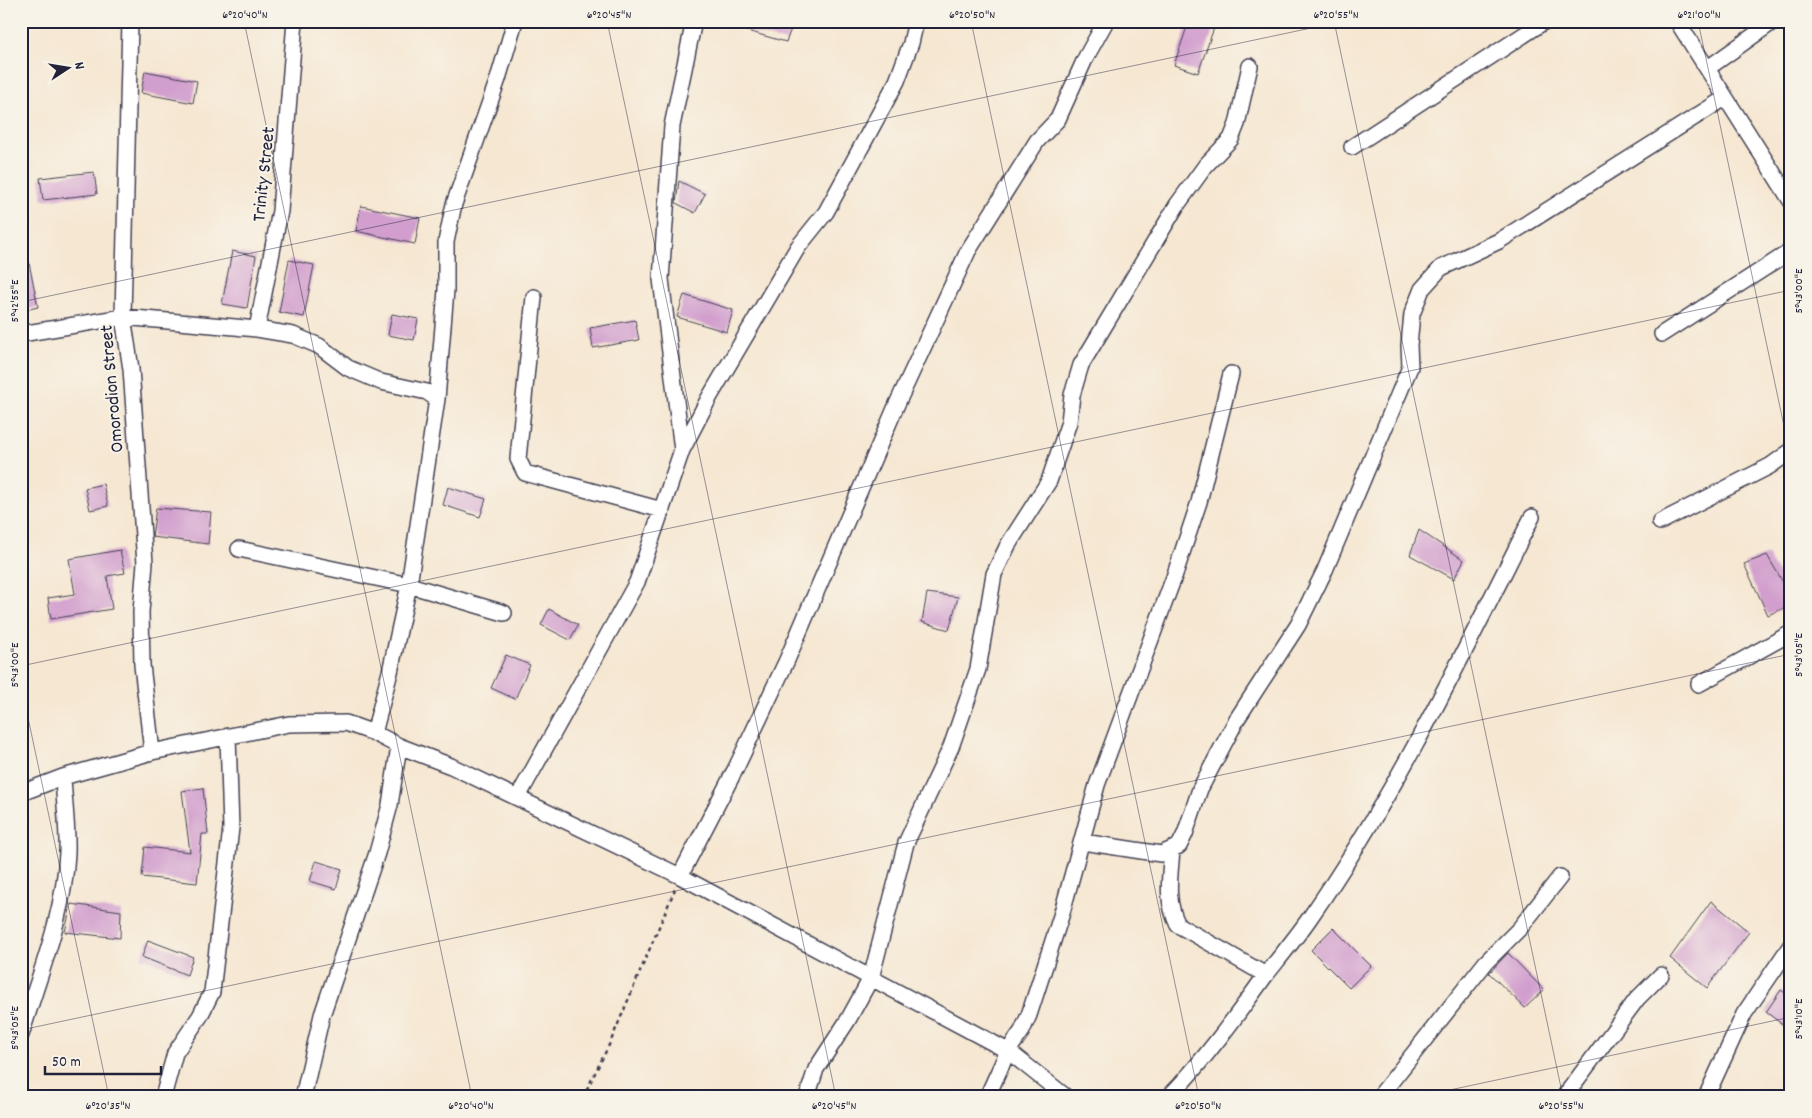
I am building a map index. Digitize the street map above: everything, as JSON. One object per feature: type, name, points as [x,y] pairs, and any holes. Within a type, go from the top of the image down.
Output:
[{"type":"street","name":"Omorodion Street","points":[[130,21],[123,317],[131,369],[145,562],[141,612],[142,665],[152,752]]},
{"type":"street","name":"Trinity Street","points":[[257,329],[280,211],[295,21]]},
{"type":"street","points":[[374,732],[390,672],[409,585],[436,399],[446,290],[446,242],[454,204],[498,79],[515,21]]},
{"type":"street","points":[[682,450],[660,279],[672,126],[694,21]]},
{"type":"street","points":[[518,797],[637,582],[682,450],[709,398],[798,247],[826,212],[896,81],[911,44],[916,21]]},
{"type":"street","points":[[680,876],[736,768],[787,660],[897,404],[968,251],[1032,147],[1058,119],[1085,59],[1106,21]]},
{"type":"street","points":[[1352,147],[1545,21]]},
{"type":"street","points":[[1677,21],[1791,201]]},
{"type":"street","points":[[1708,68],[1774,21]]},
{"type":"street","points":[[807,1097],[816,1069],[848,1020],[870,978],[906,843],[951,747],[978,669],[994,574],[1008,545],[1049,480],[1068,422],[1072,395],[1081,365],[1177,205],[1206,165],[1231,139],[1238,124],[1250,66]]},
{"type":"street","points":[[1083,842],[1161,854],[1179,846],[1200,789],[1236,720],[1298,625],[1325,570],[1410,367],[1409,345],[1412,314],[1422,289],[1441,268],[1499,240],[1725,98]]},
{"type":"street","points":[[1662,334],[1791,251]]},
{"type":"street","points":[[534,297],[518,459],[520,468],[525,473],[662,510]]},
{"type":"street","points":[[21,334],[123,317],[257,329],[294,335],[319,346],[348,368],[381,382],[427,392],[436,399]]},
{"type":"street","points":[[987,1097],[1008,1051],[1022,1031],[1029,1015],[1083,842],[1098,786],[1174,577],[1199,502],[1231,374]]},
{"type":"street","points":[[1660,522],[1770,466],[1791,451]]},
{"type":"street","points":[[1169,1097],[1193,1072],[1308,920],[1377,811],[1430,719],[1532,517]]},
{"type":"street","points":[[238,549],[409,585],[504,613]]},
{"type":"street","points":[[1698,684],[1791,633]]},
{"type":"street","points":[[21,793],[63,777],[152,752],[289,724],[346,723],[374,732],[399,746],[451,766],[680,876],[1008,1051],[1066,1097]]},
{"type":"street","points":[[163,1097],[175,1053],[200,1016],[212,992],[230,828],[228,736]]},
{"type":"street","points":[[303,1097],[322,1015],[377,853],[390,805],[399,746]]},
{"type":"street","points":[[21,1035],[43,970],[63,891],[67,852],[63,777]]},
{"type":"street","points":[[1172,850],[1168,895],[1171,912],[1178,925],[1266,975]]},
{"type":"street","points":[[1379,1097],[1486,962],[1520,928],[1560,877]]},
{"type":"street","points":[[1706,1097],[1744,1014],[1791,945]]},
{"type":"street","points":[[1564,1097],[1638,999],[1661,975]]},
{"type":"path","points":[[583,1097],[610,1042],[680,876]]},
{"type":"building","points":[[727,21],[794,21],[786,42],[726,25]]},
{"type":"building","points":[[1189,21],[1204,21],[1215,25],[1198,73],[1174,65]]},
{"type":"building","points":[[145,71],[197,81],[193,103],[141,93]]},
{"type":"building","points":[[94,172],[97,194],[43,200],[40,178]]},
{"type":"building","points":[[679,181],[705,194],[695,213],[676,203]]},
{"type":"building","points":[[361,206],[420,218],[415,244],[356,231]]},
{"type":"building","points":[[232,251],[256,256],[247,308],[222,304]]},
{"type":"building","points":[[27,253],[38,307],[21,311],[21,254]]},
{"type":"building","points":[[289,260],[314,265],[304,317],[279,312]]},
{"type":"building","points":[[684,295],[733,310],[727,332],[677,317]]},
{"type":"building","points":[[392,314],[418,319],[414,340],[388,335]]},
{"type":"building","points":[[635,320],[639,340],[593,348],[590,328]]},
{"type":"building","points":[[103,484],[108,506],[90,510],[85,488]]},
{"type":"building","points":[[448,487],[486,499],[480,517],[443,505]]},
{"type":"building","points":[[156,508],[211,512],[208,544],[152,537]]},
{"type":"building","points":[[1419,530],[1464,560],[1454,579],[1410,555]]},
{"type":"building","points":[[120,550],[125,573],[107,576],[112,609],[51,619],[48,598],[75,594],[69,559]]},
{"type":"building","points":[[1767,555],[1791,596],[1791,605],[1768,615],[1744,564]]},
{"type":"building","points":[[927,593],[958,597],[949,630],[922,622]]},
{"type":"building","points":[[549,609],[578,625],[570,640],[541,625]]},
{"type":"building","points":[[506,655],[530,665],[515,699],[491,688]]},
{"type":"building","points":[[203,788],[208,834],[202,834],[197,883],[142,877],[145,847],[190,852],[182,791]]},
{"type":"building","points":[[316,861],[342,869],[336,889],[310,881]]},
{"type":"building","points":[[1711,901],[1749,932],[1707,988],[1670,958]]},
{"type":"building","points":[[71,904],[121,911],[120,938],[65,932]]},
{"type":"building","points":[[1333,928],[1371,966],[1349,988],[1311,950]]},
{"type":"building","points":[[148,940],[193,957],[187,975],[142,957]]},
{"type":"building","points":[[1508,953],[1544,990],[1525,1008],[1489,973]]},
{"type":"building","points":[[1781,990],[1791,997],[1791,1031],[1766,1012]]}]
